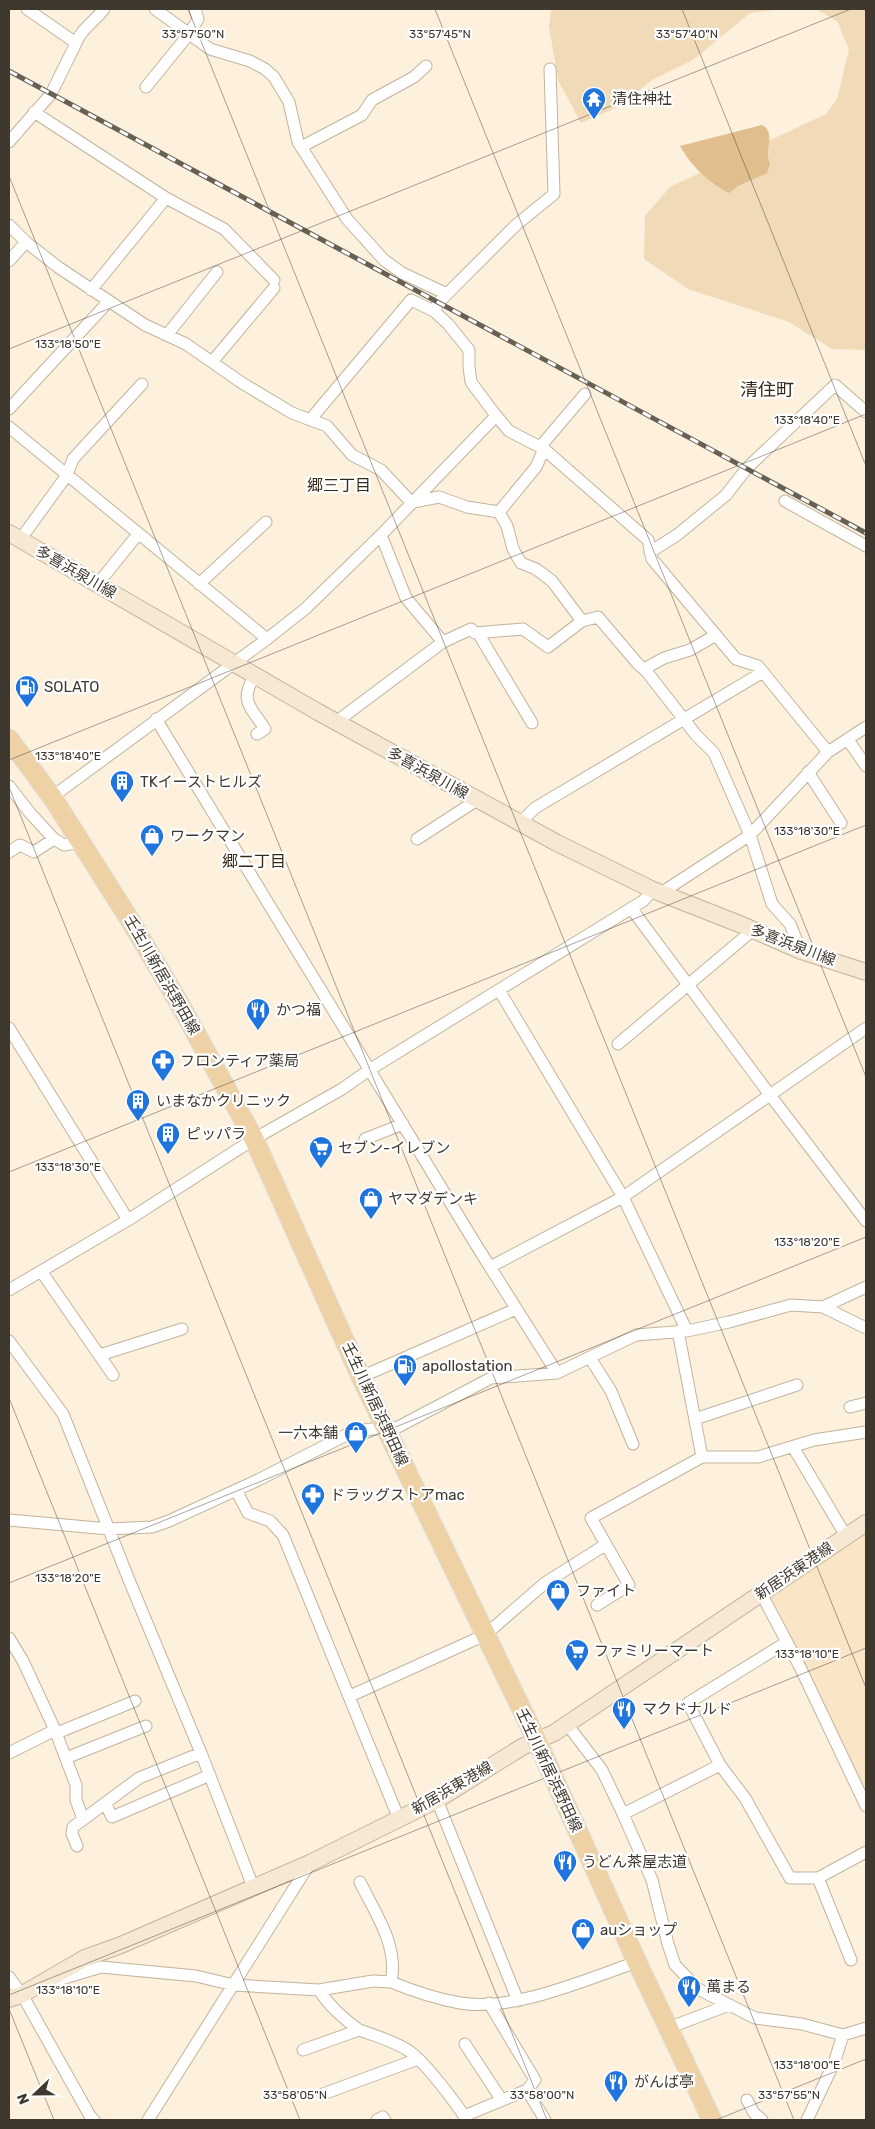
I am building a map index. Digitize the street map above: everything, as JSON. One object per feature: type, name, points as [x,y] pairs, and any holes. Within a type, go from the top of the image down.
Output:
[{"type":"main road","name":"多喜浜泉川線","points":[[14,536],[336,722],[520,823],[657,891],[801,951],[866,972]]},
{"type":"main road","name":"壬生川新居浜野田線","points":[[9,739],[81,842],[178,1000],[254,1139],[361,1377],[537,1742],[637,1962],[712,2120]]},
{"type":"main road","name":"新居浜東港線","points":[[18,1998],[85,1958],[121,1946],[254,1889],[437,1800],[522,1747],[554,1733],[566,1723],[866,1523]]},
{"type":"street","points":[[27,9],[76,43]]},
{"type":"street","points":[[9,142],[50,94],[80,33],[97,19],[104,9]]},
{"type":"street","points":[[155,9],[210,48],[250,61],[265,69],[274,77],[289,102],[301,147],[348,219],[384,260],[402,273],[447,294]]},
{"type":"street","points":[[146,87],[190,34],[198,19],[195,9]]},
{"type":"street","points":[[301,147],[362,114],[372,100],[414,78],[426,66]]},
{"type":"street","points":[[434,311],[439,302],[516,225],[554,194],[550,69]]},
{"type":"street","points":[[34,112],[166,198],[224,229],[274,284],[212,362]]},
{"type":"street","points":[[91,290],[166,198]]},
{"type":"street","points":[[9,225],[26,242],[91,290],[145,325],[186,344],[242,383],[292,413],[327,426],[352,455],[381,470],[406,498],[412,502],[439,497],[467,507],[499,512]]},
{"type":"street","points":[[9,261],[26,242]]},
{"type":"street","points":[[167,335],[217,272]]},
{"type":"street","points":[[310,420],[411,300],[434,311],[448,324],[469,350],[471,382],[496,416],[510,431],[542,448],[648,540],[652,559],[716,636],[736,658],[758,666],[828,752]]},
{"type":"street","points":[[9,408],[109,301]]},
{"type":"street","points":[[14,536],[67,475],[73,459],[142,384]]},
{"type":"street","points":[[650,552],[677,535],[726,495],[748,468],[835,385],[866,412]]},
{"type":"street","points":[[499,512],[536,467],[542,448],[585,394]]},
{"type":"street","points":[[52,798],[305,609],[381,535],[496,416]]},
{"type":"street","points":[[9,427],[267,639]]},
{"type":"street","points":[[784,501],[866,546]]},
{"type":"street","points":[[499,512],[507,526],[513,549],[521,563],[536,569],[552,581],[582,621]]},
{"type":"street","points":[[199,584],[266,522]]},
{"type":"street","points":[[98,585],[138,534]]},
{"type":"street","points":[[381,535],[406,598],[443,642]]},
{"type":"street","points":[[336,722],[443,642],[471,629],[475,633],[523,629],[548,647],[582,621],[598,617],[714,753],[750,835],[772,904],[790,924],[801,951]]},
{"type":"street","points":[[478,633],[532,723]]},
{"type":"street","points":[[644,669],[664,658],[690,650],[716,636]]},
{"type":"street","points":[[520,823],[535,808],[762,672]]},
{"type":"street","points":[[255,675],[247,687],[246,695],[247,700],[265,729],[257,734]]},
{"type":"street","points":[[156,719],[556,1373]]},
{"type":"street","points":[[9,1290],[128,1220],[254,1139],[342,1089],[369,1070],[750,835],[828,752],[866,727]]},
{"type":"street","points":[[848,740],[866,766]]},
{"type":"street","points":[[808,772],[841,823]]},
{"type":"street","points":[[9,786],[54,839],[64,845],[81,842]]},
{"type":"street","points":[[417,839],[477,800]]},
{"type":"street","points":[[9,852],[20,845],[34,852],[54,839]]},
{"type":"street","points":[[631,908],[866,1221]]},
{"type":"street","points":[[618,1044],[753,930]]},
{"type":"street","points":[[499,990],[622,1197],[682,1331],[702,1457]]},
{"type":"street","points":[[9,1028],[128,1220]]},
{"type":"street","points":[[490,1267],[622,1197],[866,1028]]},
{"type":"street","points":[[365,1138],[403,1124]]},
{"type":"street","points":[[41,1272],[113,1374]]},
{"type":"street","points":[[823,1307],[866,1287]]},
{"type":"street","points":[[9,1520],[109,1528],[152,1527],[236,1490],[354,1431],[363,1429],[387,1430],[398,1427],[491,1378],[556,1373],[636,1335],[682,1331],[729,1322],[791,1305],[823,1307],[866,1328]]},
{"type":"street","points":[[361,1377],[516,1309]]},
{"type":"street","points":[[100,1355],[182,1329]]},
{"type":"street","points":[[9,1341],[63,1414],[210,1775],[254,1889]]},
{"type":"street","points":[[590,1358],[611,1391],[633,1444]]},
{"type":"street","points":[[695,1419],[797,1385]]},
{"type":"street","points":[[850,1407],[866,1404]]},
{"type":"street","points":[[597,1605],[629,1585],[591,1518],[702,1457],[758,1457],[814,1440],[866,1432]]},
{"type":"street","points":[[793,1446],[846,1536]]},
{"type":"street","points":[[236,1490],[248,1513],[270,1520],[283,1535],[399,1819]]},
{"type":"street","points":[[350,1696],[486,1635],[545,1583],[605,1545]]},
{"type":"street","points":[[761,1593],[787,1642],[866,1806]]},
{"type":"street","points":[[9,1638],[56,1732],[76,1785],[76,1800],[83,1820]]},
{"type":"street","points":[[787,1642],[688,1703],[720,1765],[746,1798],[790,1878],[818,1878],[866,1852]]},
{"type":"street","points":[[9,1753],[56,1732],[136,1701]]},
{"type":"street","points":[[566,1723],[602,1770],[652,1880],[675,1965],[698,1989],[755,2018],[802,2024],[843,2035],[866,2028]]},
{"type":"street","points":[[66,1758],[146,1726]]},
{"type":"street","points":[[77,1846],[72,1834],[73,1827],[105,1802],[139,1778],[201,1753]]},
{"type":"street","points":[[623,1814],[720,1765]]},
{"type":"street","points":[[105,1802],[112,1817],[210,1775]]},
{"type":"street","points":[[437,1800],[518,2001]]},
{"type":"street","points":[[148,2120],[310,1863]]},
{"type":"street","points":[[818,1878],[851,1960]]},
{"type":"street","points":[[360,1882],[390,1947],[394,1968],[391,1982]]},
{"type":"street","points":[[18,1998],[62,1978],[101,1968],[196,1976],[234,1985],[319,1990],[373,1981],[391,1982],[462,2003],[490,2004],[518,2001],[637,1962]]},
{"type":"street","points":[[9,1977],[18,1998],[94,2120]]},
{"type":"street","points":[[319,1990],[338,2013],[359,2030],[389,2040],[409,2051],[418,2059],[465,2118],[501,2099],[528,2090],[535,2080],[490,2004]]},
{"type":"street","points":[[668,2028],[729,2005]]},
{"type":"street","points":[[303,2050],[359,2030]]},
{"type":"street","points":[[807,2120],[834,2063],[843,2035]]},
{"type":"street","points":[[465,2044],[501,2099]]},
{"type":"street","points":[[323,2094],[418,2059]]},
{"type":"street","points":[[528,2090],[545,2120]]},
{"type":"street","points":[[747,2100],[754,2113],[762,2120]]},
{"type":"street","points":[[377,2120],[383,2117],[385,2120]]},
{"type":"shaded area","points":[[551,9],[782,9],[750,13],[693,60],[652,80],[620,106],[581,123],[558,80],[549,26]]},
{"type":"shaded area","points":[[816,9],[866,9],[866,350],[832,349],[789,322],[688,289],[644,259],[645,216],[670,187],[826,114],[837,99],[849,50],[837,21]]},
{"type":"shaded area","points":[[762,125],[769,133],[768,158],[770,163],[767,173],[738,186],[729,193],[701,173],[680,146]]},
{"type":"shaded area","points":[[866,1533],[866,1791],[771,1596]]},
{"type":"railway","points":[[9,71],[866,533]]},
{"type":"place","name":"清住神社","points":[[594,120]]},
{"type":"place","name":"SOLATO","points":[[27,708]]},
{"type":"place","name":"TKイーストヒルズ","points":[[122,803]]},
{"type":"place","name":"ワークマン","points":[[152,857]]},
{"type":"place","name":"かつ福","points":[[258,1031]]},
{"type":"place","name":"フロンティア薬局","points":[[163,1082]]},
{"type":"place","name":"いまなかクリニック","points":[[138,1122]]},
{"type":"place","name":"ピッパラ","points":[[168,1155]]},
{"type":"place","name":"セブン-イレブン","points":[[321,1169]]},
{"type":"place","name":"ヤマダデンキ","points":[[371,1220]]},
{"type":"place","name":"apollostation","points":[[405,1387]]},
{"type":"place","name":"一六本舗","points":[[356,1454]]},
{"type":"place","name":"ドラッグストアmac","points":[[313,1516]]},
{"type":"place","name":"ファイト","points":[[558,1612]]},
{"type":"place","name":"ファミリーマート","points":[[577,1672]]},
{"type":"place","name":"マクドナルド","points":[[624,1730]]},
{"type":"place","name":"うどん茶屋志道","points":[[565,1883]]},
{"type":"place","name":"auショップ","points":[[583,1951]]},
{"type":"place","name":"萬まる","points":[[689,2008]]},
{"type":"place","name":"がんば亭","points":[[616,2103]]},
{"type":"district","name":"清住町","points":[[767,390]]},
{"type":"district","name":"郷三丁目","points":[[339,485]]},
{"type":"district","name":"郷二丁目","points":[[254,861]]}]
